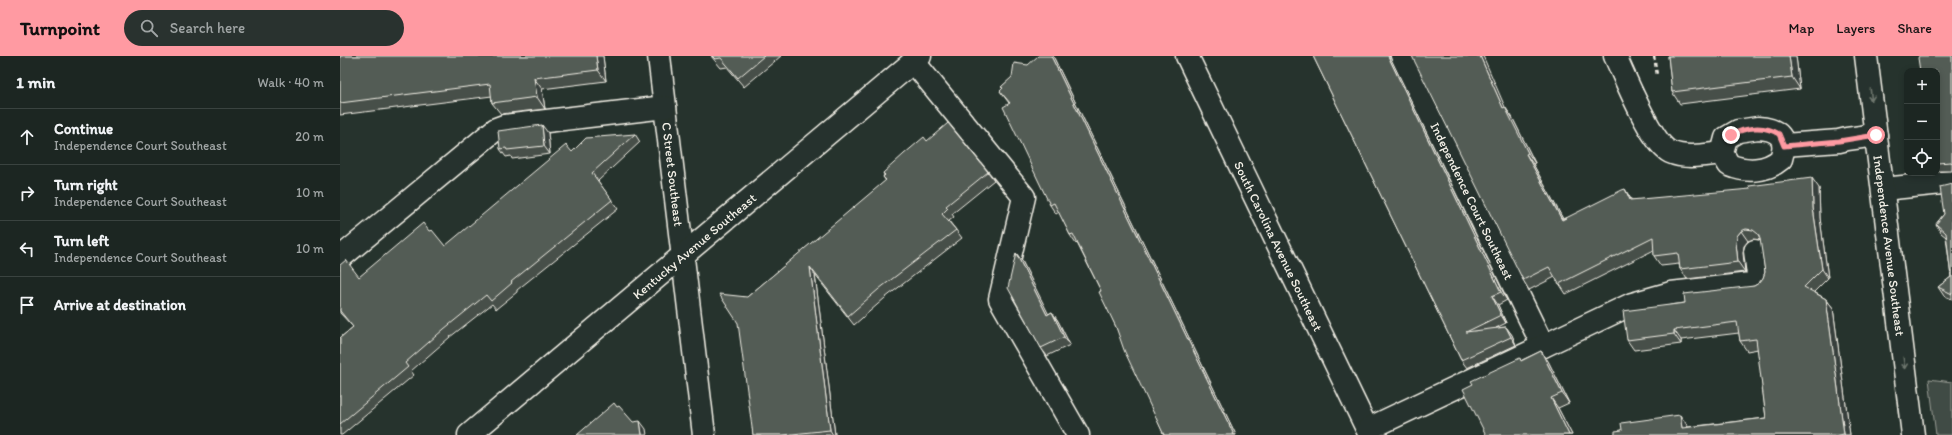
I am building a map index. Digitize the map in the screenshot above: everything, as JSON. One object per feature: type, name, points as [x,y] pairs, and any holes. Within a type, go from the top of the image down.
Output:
[{"type":"street","name":"C Street Southeast","points":[[659,56],[704,435]]},
{"type":"street","name":"South Carolina Avenue Southeast","points":[[1187,56],[1369,432]]},
{"type":"street","name":"Independence Court Southeast","points":[[1402,56],[1542,346]]},
{"type":"street","points":[[1615,56],[1654,137],[1664,148],[1671,153],[1690,156],[1722,153]]},
{"type":"street","name":"Independence Avenue Southeast","points":[[1866,56],[1913,435]]},
{"type":"street","points":[[917,59],[1024,197],[1000,299],[1078,435]]},
{"type":"street","name":"Kentucky Avenue Southeast","points":[[469,435],[917,59]]},
{"type":"street","points":[[340,258],[496,129],[504,126],[665,107]]},
{"type":"street","points":[[1748,129],[1772,130],[1779,134],[1784,146],[1781,158],[1769,166],[1761,169],[1743,170],[1729,165],[1722,153],[1726,138],[1738,131],[1748,129]]},
{"type":"street","points":[[1784,146],[1839,141],[1876,135]]},
{"type":"street","points":[[1883,189],[1952,182]]},
{"type":"street","points":[[1369,432],[1542,346],[1632,304],[1652,297],[1672,293],[1759,283],[1756,252]]},
{"type":"path","points":[[1654,56],[1657,75]]},
{"type":"shaded area","points":[[1929,379],[1952,382],[1952,435],[1936,435]]},
{"type":"building","points":[[340,56],[596,56],[598,70],[534,78],[537,97],[492,103],[490,84],[340,103]]},
{"type":"building","points":[[712,56],[764,56],[738,78],[721,58],[715,59]]},
{"type":"building","points":[[1038,56],[1051,56],[1234,435],[1164,435],[1124,350],[1116,327],[1099,292],[1101,291],[1073,234],[1070,235],[1054,203],[1050,205],[1003,107],[1010,103],[1000,91],[1003,88],[1001,87],[1012,77],[1014,63],[1028,65]]},
{"type":"building","points":[[1313,56],[1388,56],[1501,292],[1492,296],[1501,315],[1466,332],[1506,327],[1511,337],[1461,360]]},
{"type":"building","points":[[1412,56],[1480,56],[1503,108],[1505,107],[1528,153],[1526,154],[1562,220],[1625,189],[1630,200],[1750,189],[1749,186],[1812,178],[1813,208],[1822,269],[1804,287],[1826,299],[1844,434],[1613,435],[1615,434],[1615,431],[1622,430],[1621,423],[1680,415],[1682,428],[1766,418],[1756,339],[1740,341],[1737,322],[1674,330],[1674,334],[1627,340],[1623,311],[1685,303],[1684,294],[1754,286],[1763,278],[1765,272],[1758,234],[1753,230],[1746,229],[1741,231],[1737,236],[1736,243],[1738,262],[1680,269],[1678,253],[1654,256],[1653,237],[1559,284],[1549,267],[1523,280]]},
{"type":"building","points":[[1668,56],[1789,56],[1792,77],[1672,92]]},
{"type":"building","points":[[1919,56],[1952,56],[1952,163],[1940,163],[1940,68],[1920,68]]},
{"type":"building","points":[[948,123],[988,172],[946,206],[948,208],[942,214],[956,230],[879,289],[848,316],[810,267],[830,430],[783,435],[753,435],[738,323],[719,294],[747,297],[886,180],[883,177],[885,175],[883,173],[904,154],[924,137],[927,141]]},
{"type":"building","points":[[542,125],[544,146],[507,150],[506,148],[500,149],[498,131]]},
{"type":"building","points":[[635,134],[592,173],[612,200],[511,282],[512,283],[491,301],[486,295],[444,329],[405,363],[408,367],[340,424],[340,338],[353,327],[340,311],[340,265],[346,260],[359,277],[423,223],[429,231],[432,230],[445,246],[566,145],[572,152],[586,138]]},
{"type":"building","points":[[1952,184],[1952,294],[1938,287],[1951,277],[1946,233],[1936,224],[1944,214],[1940,187]]},
{"type":"building","points":[[1016,253],[1047,315],[1052,312],[1064,337],[1041,348],[1008,288]]},
{"type":"building","points":[[1541,351],[1562,393],[1551,398],[1569,435],[1486,435],[1463,389],[1473,384],[1471,381],[1520,358],[1521,361]]},
{"type":"building","points":[[614,403],[617,407],[619,406],[633,422],[640,421],[642,435],[577,435]]},
{"type":"route","points":[[1731,135],[1738,131],[1748,129],[1758,128],[1772,130],[1779,134],[1783,140],[1784,146],[1839,141],[1876,135]]}]
